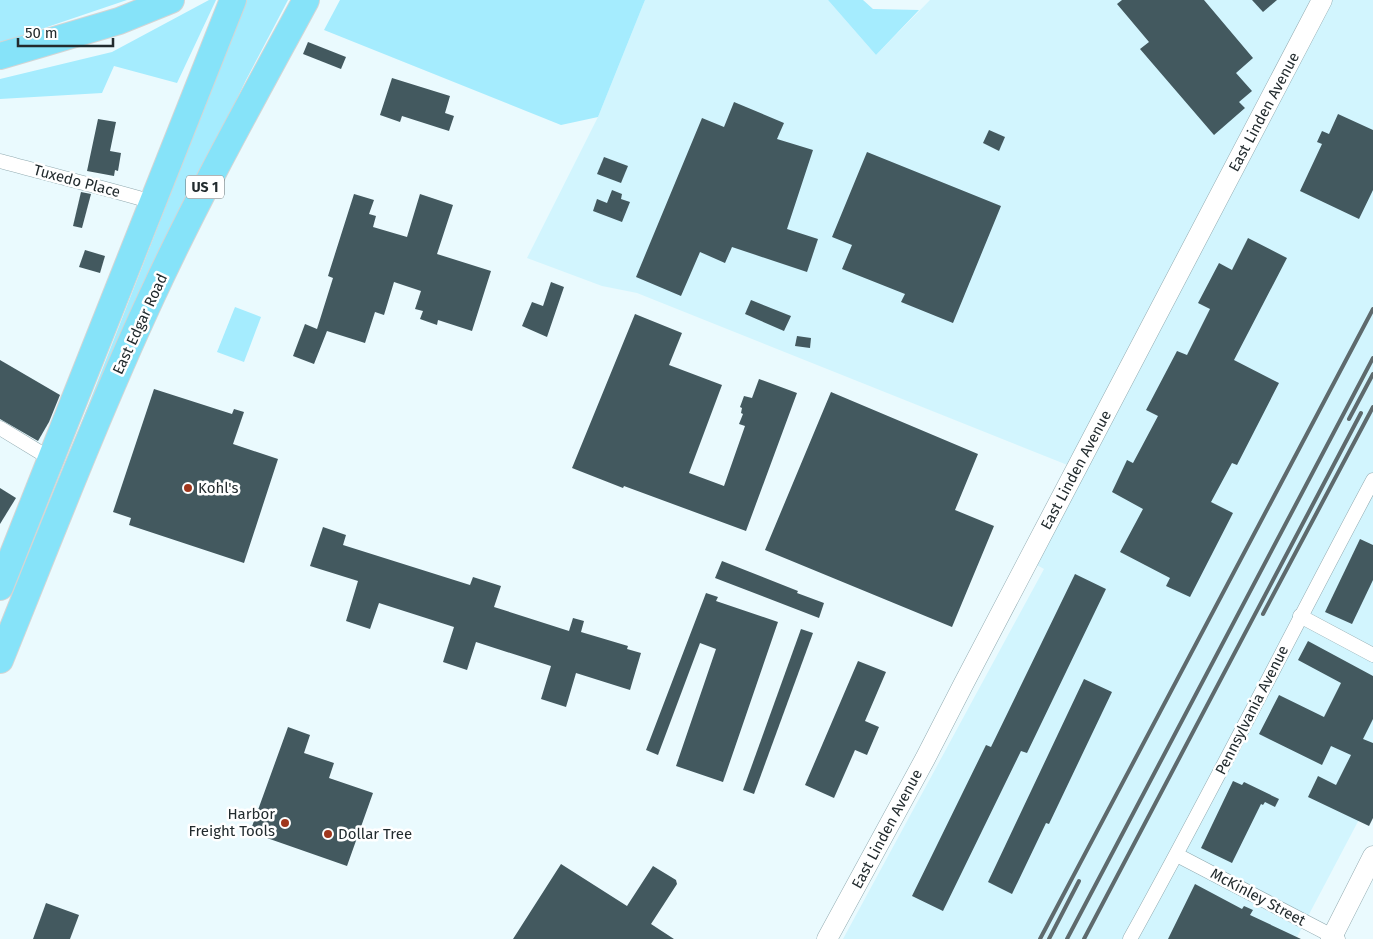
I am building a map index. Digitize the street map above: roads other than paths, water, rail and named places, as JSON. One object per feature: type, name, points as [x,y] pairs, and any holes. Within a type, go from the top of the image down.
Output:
[{"type":"highway","points":[[0,56],[119,21],[171,0]]},
{"type":"highway","name":"East Edgar Road","points":[[0,588],[9,547],[51,459],[233,0]]},
{"type":"highway","name":"East Edgar Road","points":[[0,660],[93,430],[152,296],[213,172],[306,0]]},
{"type":"street","name":"East Linden Avenue","points":[[827,939],[925,759],[962,685],[1322,0]]},
{"type":"street","name":"Tuxedo Place","points":[[0,161],[107,188],[153,202]]},
{"type":"street","points":[[0,428],[51,459]]},
{"type":"street","name":"Pennsylvania Avenue","points":[[1130,939],[1177,855],[1300,616],[1373,480]]},
{"type":"street","points":[[1300,616],[1373,655]]},
{"type":"street","name":"McKinley Street","points":[[1177,855],[1334,938]]},
{"type":"street","points":[[1334,938],[1373,856]]},
{"type":"railway","points":[[1040,939],[1373,309]]},
{"type":"railway","points":[[1067,939],[1373,358]]},
{"type":"railway","points":[[1349,419],[1373,374]]},
{"type":"railway","points":[[1263,614],[1373,407]]},
{"type":"railway","points":[[1084,939],[1361,413]]},
{"type":"railway","points":[[1049,939],[1079,881]]},
{"type":"place","name":"Kohl's","points":[[188,488]]},
{"type":"place","name":"Harbor Freight Tools","points":[[285,823]]},
{"type":"place","name":"Dollar Tree","points":[[328,834]]}]
